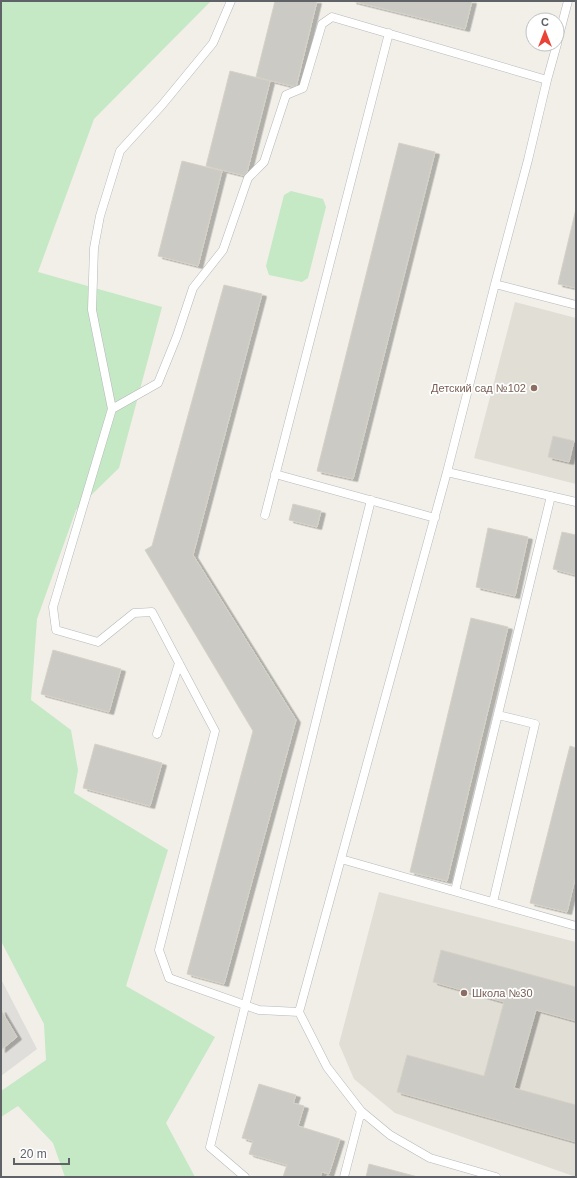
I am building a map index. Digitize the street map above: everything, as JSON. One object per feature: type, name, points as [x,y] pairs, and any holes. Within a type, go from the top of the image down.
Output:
[{"type":"lane","points":[[231,1],[213,43],[162,105],[120,151],[100,216],[94,248],[92,310],[112,410],[53,607],[56,630],[98,642],[134,613],[152,612],[215,731],[160,950],[169,978],[259,1010],[300,1012]]},
{"type":"lane","points":[[565,13],[568,1]]},
{"type":"lane","points":[[112,410],[158,383],[177,336],[193,288],[224,250],[248,178],[264,162],[286,95],[303,88],[322,24],[332,17],[547,80]]},
{"type":"lane","points":[[265,515],[389,33]]},
{"type":"lane","points":[[496,1177],[430,1158],[390,1135],[361,1111],[327,1067],[300,1012],[435,518],[555,52]]},
{"type":"lane","points":[[495,284],[576,305]]},
{"type":"lane","points":[[447,472],[576,502]]},
{"type":"lane","points":[[276,474],[435,518]]},
{"type":"lane","points":[[455,891],[551,496]]},
{"type":"lane","points":[[245,1177],[210,1147],[371,500]]},
{"type":"lane","points":[[157,734],[179,662]]},
{"type":"lane","points":[[493,902],[535,724],[498,715]]},
{"type":"lane","points":[[341,859],[576,926]]},
{"type":"lane","points":[[344,1177],[361,1111]]},
{"type":"shaded area","name":"Детский сад №102","points":[[515,302],[576,318],[576,484],[474,458]]},
{"type":"shaded area","name":"Школа №30","points":[[379,892],[576,942],[576,1177],[395,1113],[354,1079],[339,1044]]},
{"type":"shaded area","points":[[1,979],[37,1049],[1,1076]]},
{"type":"green space","points":[[3,1],[211,1],[94,119],[38,272],[162,307],[119,468],[76,510],[37,619],[31,700],[71,730],[78,770],[74,793],[168,850],[126,986],[215,1037],[166,1123],[195,1177],[65,1177],[53,1143],[18,1106],[1,1117],[1,1091],[46,1060],[44,1024],[1,941],[1,4]]},
{"type":"green space","points":[[291,191],[323,199],[326,207],[308,278],[302,282],[269,275],[266,266],[284,195]]},
{"type":"building","points":[[275,1],[317,1],[296,87],[256,77]]},
{"type":"building","points":[[352,1],[472,1],[465,29]]},
{"type":"building","points":[[230,71],[270,81],[246,176],[206,166]]},
{"type":"building","points":[[399,143],[435,152],[353,479],[317,471]]},
{"type":"building","points":[[182,161],[222,171],[198,266],[158,256]]},
{"type":"building","points":[[576,209],[576,288],[558,284]]},
{"type":"building","points":[[224,285],[262,294],[193,555],[296,720],[224,984],[187,974],[253,731],[145,550],[152,546]]},
{"type":"building","points":[[553,436],[574,441],[569,462],[548,457]]},
{"type":"building","points":[[293,504],[321,511],[317,527],[289,520]]},
{"type":"building","points":[[488,528],[528,537],[515,596],[476,587]]},
{"type":"building","points":[[562,532],[576,535],[576,575],[553,569]]},
{"type":"building","points":[[471,618],[508,627],[447,881],[410,872]]},
{"type":"building","points":[[53,650],[121,669],[109,712],[41,694]]},
{"type":"building","points":[[95,744],[162,763],[150,806],[83,788]]},
{"type":"building","points":[[570,746],[576,748],[576,875],[567,912],[530,903]]},
{"type":"building","points":[[441,950],[576,987],[576,1021],[536,1010],[514,1088],[576,1105],[576,1142],[397,1092],[407,1055],[484,1076],[504,1002],[433,982]]},
{"type":"building","points":[[1,1010],[17,1037],[1,1050]]},
{"type":"building","points":[[259,1084],[296,1095],[293,1103],[304,1106],[298,1126],[340,1139],[329,1174],[322,1172],[320,1177],[283,1177],[287,1165],[249,1154],[253,1141],[242,1138]]},
{"type":"building","points":[[369,1164],[418,1177],[366,1177]]},
{"type":"place","name":"Детский сад №102","points":[[534,388]]},
{"type":"place","name":"Школа №30","points":[[464,993]]}]
